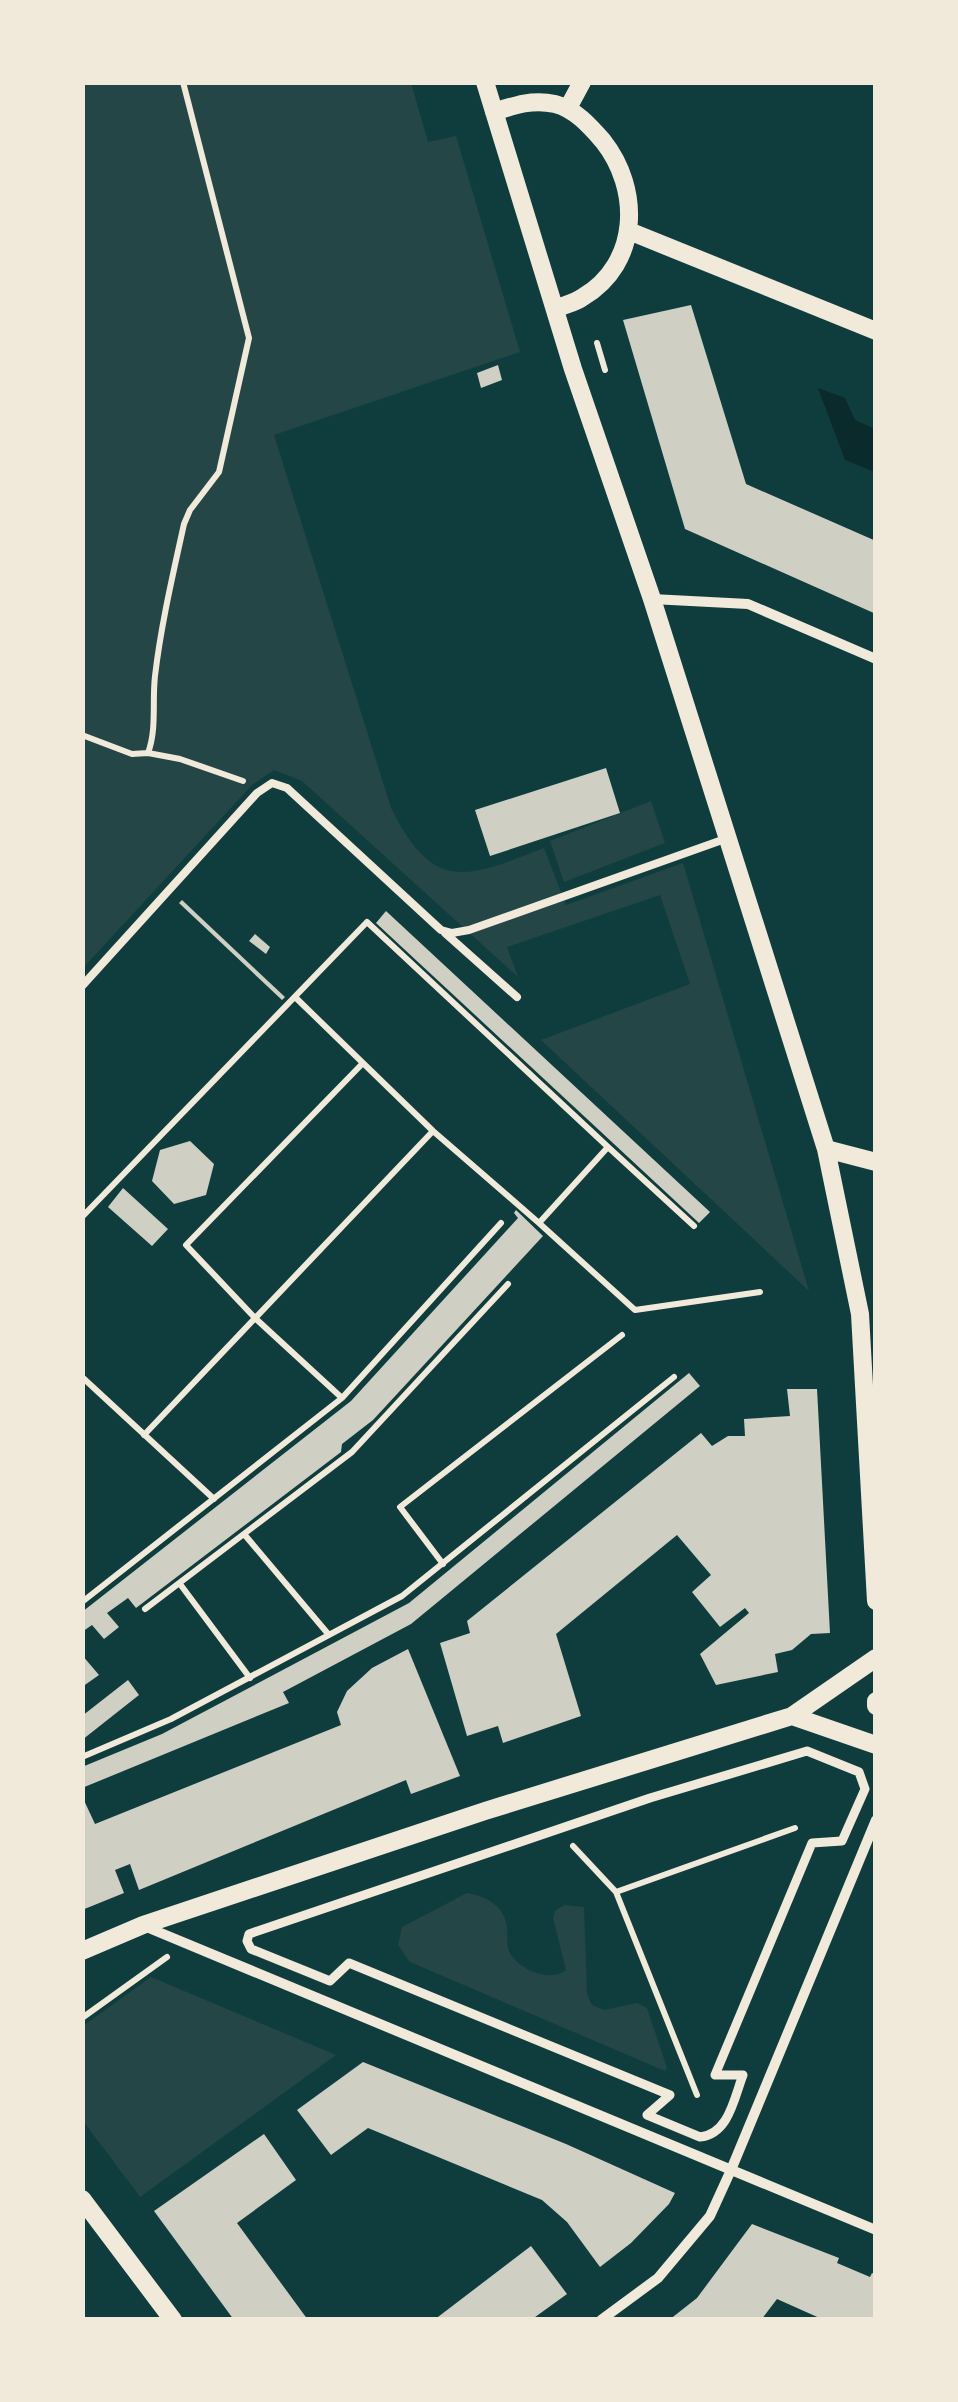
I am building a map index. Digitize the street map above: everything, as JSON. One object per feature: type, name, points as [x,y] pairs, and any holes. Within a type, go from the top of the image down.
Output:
[{"type":"street","points":[[484,82],[826,1149],[860,1314],[876,1600]]},
{"type":"street","points":[[568,108],[582,82]]},
{"type":"street","points":[[494,112],[536,102],[568,108],[596,133],[622,172],[631,216],[629,231],[612,268],[582,298],[554,309]]},
{"type":"street","points":[[629,231],[876,331]]},
{"type":"street","points":[[652,600],[748,604],[876,659]]},
{"type":"street","points":[[826,1149],[876,1162]]},
{"type":"street","points":[[82,1951],[143,1926],[486,1812],[792,1716],[876,1658]]},
{"type":"street","points":[[792,1716],[876,1745]]},
{"type":"street","points":[[807,1751],[859,1772],[865,1789],[842,1841],[812,1842],[804,1860],[715,2075],[743,2075],[731,2106],[722,2127],[708,2136],[679,2128],[647,2115],[670,2095],[350,1962],[330,1981],[251,1949],[249,1934],[551,1830],[807,1751]]},
{"type":"street","points":[[601,2320],[658,2278],[710,2216],[876,1820]]},
{"type":"street","points":[[143,1926],[876,2230]]},
{"type":"street","points":[[82,2199],[173,2320]]},
{"type":"lane","points":[[82,986],[257,793],[272,783],[288,788],[516,997]]},
{"type":"lane","points":[[442,930],[469,930],[726,838]]},
{"type":"path","points":[[148,753],[153,740],[154,683],[161,631],[184,524],[219,472],[249,338],[183,82]]},
{"type":"path","points":[[82,736],[132,754],[180,758],[247,782]]},
{"type":"path","points":[[82,1217],[367,922],[694,1226]]},
{"type":"path","points":[[295,997],[433,1130],[635,1310],[760,1292]]},
{"type":"path","points":[[342,1398],[256,1318],[186,1245],[363,1063]]},
{"type":"path","points":[[144,1435],[433,1130]]},
{"type":"path","points":[[539,1223],[608,1147]]},
{"type":"path","points":[[82,1602],[342,1398],[502,1223]]},
{"type":"path","points":[[145,1609],[352,1452],[508,1284]]},
{"type":"path","points":[[443,1564],[400,1507],[622,1335]]},
{"type":"path","points":[[82,1377],[214,1499]]},
{"type":"path","points":[[82,1757],[171,1719],[402,1596],[674,1377]]},
{"type":"path","points":[[244,1534],[330,1635]]},
{"type":"path","points":[[180,1584],[250,1678]]},
{"type":"path","points":[[616,1892],[802,1826]]},
{"type":"path","points":[[569,1842],[616,1892],[697,2095]]},
{"type":"path","points":[[697,2095],[731,2106]]},
{"type":"path","points":[[679,2128],[697,2095]]},
{"type":"shaded area","points":[[83,83],[411,83],[428,142],[456,136],[520,352],[274,435],[391,808],[422,855],[454,872],[473,871],[544,848],[566,905],[683,863],[809,1291],[541,1040],[690,984],[660,895],[507,947],[518,977],[302,781],[274,770],[252,785],[83,968]]},
{"type":"shaded area","points":[[818,388],[845,398],[855,420],[875,429],[875,472],[845,460]]},
{"type":"shaded area","points":[[651,801],[665,843],[564,882],[550,841]]},
{"type":"shaded area","points":[[467,1893],[498,1908],[505,1920],[508,1947],[514,1959],[544,1975],[566,1970],[553,1918],[555,1911],[564,1905],[584,1907],[587,1994],[592,2005],[604,2010],[637,2003],[647,2008],[665,2071],[410,1962],[398,1945],[402,1927]]},
{"type":"shaded area","points":[[151,1977],[336,2055],[140,2197],[83,2121],[83,2026]]},
{"type":"building","points":[[691,305],[746,484],[876,541],[876,614],[685,529],[623,320]]},
{"type":"building","points":[[498,365],[502,380],[481,388],[477,373]]},
{"type":"building","points":[[606,768],[620,813],[490,856],[475,810]]},
{"type":"building","points":[[182,900],[285,997],[282,1000],[179,903]]},
{"type":"building","points":[[386,911],[710,1212],[699,1223],[376,923]]},
{"type":"building","points":[[255,934],[270,947],[266,954],[249,941]]},
{"type":"building","points":[[190,1141],[214,1164],[206,1195],[174,1204],[152,1181],[160,1150]]},
{"type":"building","points":[[123,1188],[168,1229],[152,1246],[108,1207]]},
{"type":"building","points":[[516,1210],[543,1236],[373,1420],[342,1444],[341,1452],[136,1608],[128,1598],[107,1613],[119,1627],[104,1639],[92,1625],[82,1632],[82,1612],[351,1401],[518,1218]]},
{"type":"building","points":[[689,1373],[700,1386],[411,1624],[283,1692],[289,1703],[82,1788],[82,1767],[162,1734],[409,1603]]},
{"type":"building","points":[[787,1389],[817,1389],[830,1633],[811,1634],[792,1650],[775,1654],[778,1672],[716,1685],[700,1654],[749,1613],[745,1608],[720,1627],[692,1592],[711,1575],[677,1535],[556,1634],[581,1716],[503,1743],[498,1726],[467,1736],[440,1643],[470,1633],[467,1621],[701,1433],[712,1446],[728,1436],[745,1436],[744,1419],[790,1416]]},
{"type":"building","points":[[408,1649],[460,1776],[411,1794],[406,1780],[139,1890],[130,1864],[115,1870],[124,1893],[82,1910],[82,1796],[95,1824],[341,1725],[337,1712],[347,1691],[372,1668]]},
{"type":"building","points":[[82,1655],[99,1675],[82,1687]]},
{"type":"building","points":[[128,1680],[139,1695],[82,1740],[82,1716]]},
{"type":"building","points":[[363,2062],[675,2193],[631,2243],[600,2267],[567,2222],[542,2200],[368,2128],[331,2155],[297,2110]]},
{"type":"building","points":[[264,2134],[296,2180],[237,2223],[308,2320],[234,2320],[154,2211]]},
{"type":"building","points":[[752,2224],[839,2258],[837,2263],[870,2277],[872,2273],[876,2275],[876,2320],[824,2320],[777,2299],[761,2320],[669,2320],[697,2298]]},
{"type":"building","points":[[531,2246],[567,2294],[531,2320],[434,2320]]}]
